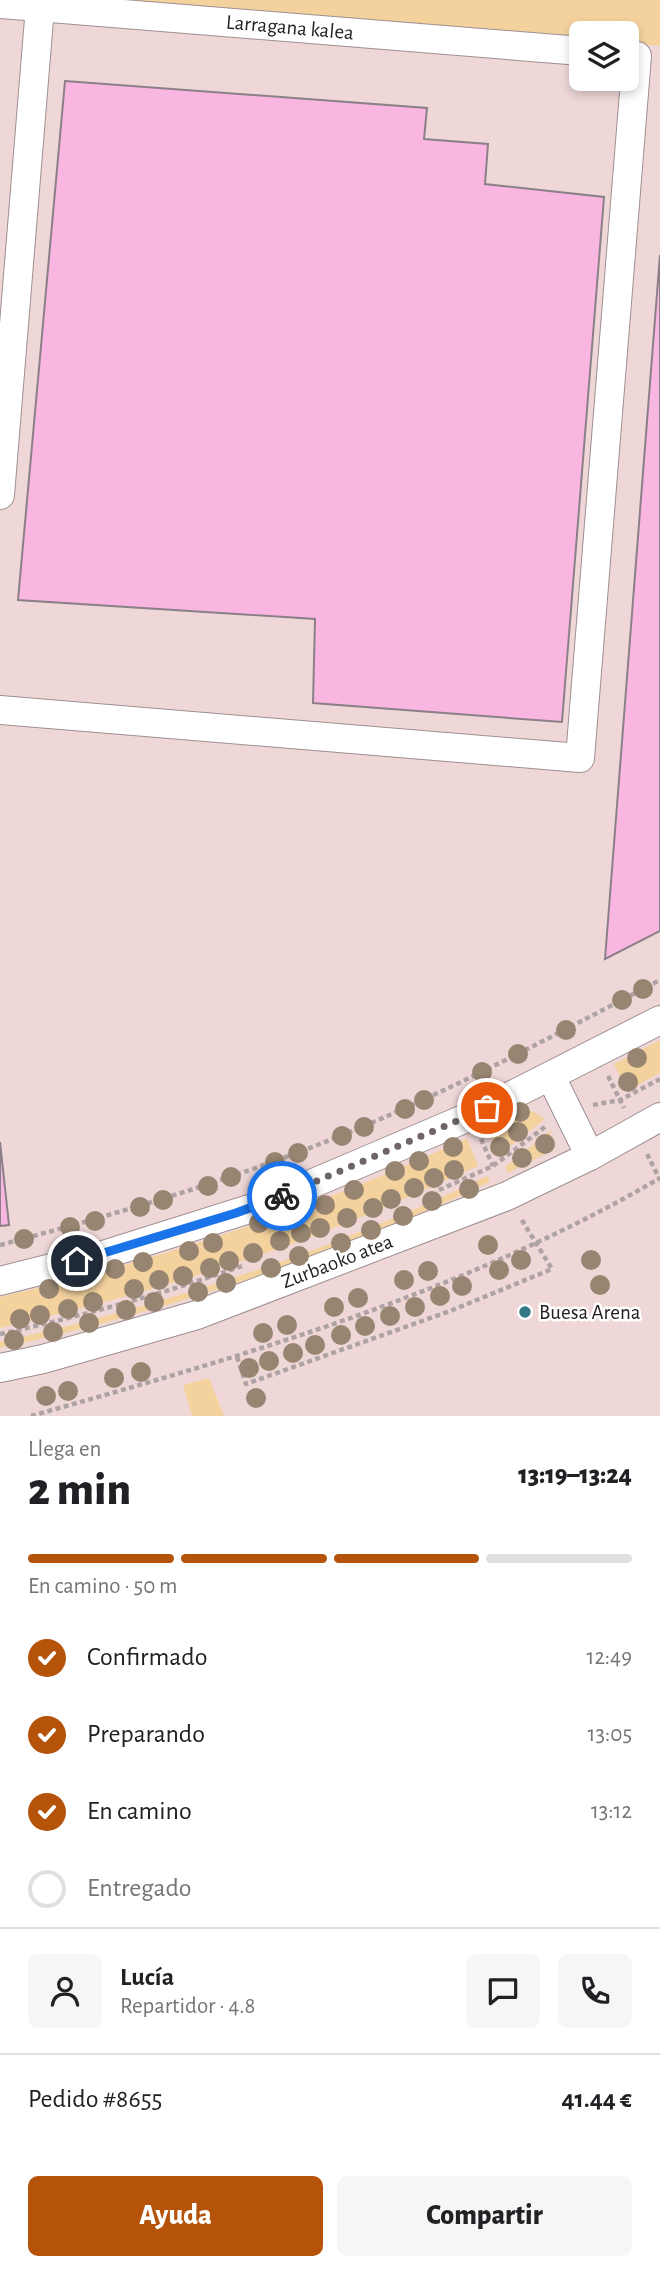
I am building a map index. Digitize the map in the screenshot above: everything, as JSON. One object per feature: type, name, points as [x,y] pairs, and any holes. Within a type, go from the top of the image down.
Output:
[{"type":"street","name":"Larragana kalea","points":[[0,4],[569,50]]},
{"type":"street","points":[[0,495],[40,7]]},
{"type":"street","points":[[0,710],[580,758],[641,56]]},
{"type":"street","points":[[0,1280],[103,1255],[262,1205],[471,1116],[660,1020]]},
{"type":"street","points":[[551,1077],[590,1156]]},
{"type":"street","name":"Zurbaoko atea","points":[[0,1368],[43,1359],[197,1315],[507,1196],[590,1156],[648,1124]]},
{"type":"path","points":[[0,1245],[209,1185],[335,1138],[529,1050],[660,980]]},
{"type":"path","points":[[31,1416],[237,1357],[463,1277],[612,1206],[660,1179],[648,1124],[620,1100],[581,1022]]},
{"type":"path","points":[[436,1192],[494,1166],[567,1110],[620,1100],[660,1079]]},
{"type":"path","points":[[237,1357],[246,1384],[450,1311],[552,1269],[507,1196],[456,1084]]},
{"type":"path","points":[[0,1334],[59,1321],[251,1263]]},
{"type":"shaded area","points":[[0,0],[660,0],[660,1416],[0,1416]]},
{"type":"shaded area","points":[[69,0],[660,0],[660,46],[639,44],[639,21],[569,21],[569,39]]},
{"type":"shaded area","points":[[660,1040],[660,1073],[627,1091],[614,1064]]},
{"type":"shaded area","points":[[524,1111],[532,1111],[545,1119],[499,1155],[487,1128]]},
{"type":"shaded area","points":[[551,1130],[550,1147],[545,1154],[508,1173],[505,1167]]},
{"type":"shaded area","points":[[467,1138],[478,1166],[371,1213],[235,1264],[94,1305],[0,1328],[0,1297],[120,1266],[238,1230],[353,1187]]},
{"type":"shaded area","points":[[487,1176],[490,1182],[431,1209],[249,1279],[126,1317],[0,1348],[0,1342],[125,1311],[248,1273],[370,1228]]},
{"type":"shaded area","points":[[209,1378],[224,1416],[192,1416],[183,1385]]},
{"type":"building","points":[[65,81],[427,108],[424,139],[488,144],[485,184],[604,197],[562,722],[313,703],[315,619],[18,600]]},
{"type":"building","points":[[660,255],[660,931],[605,959]]},
{"type":"building","points":[[0,1142],[9,1225],[0,1226]]},
{"type":"way so far","points":[[282,1196],[487,1108]]},
{"type":"place","name":"Buesa Arena","points":[[525,1312]]},
{"type":"route","points":[[77,1261],[262,1205],[282,1196]]}]
